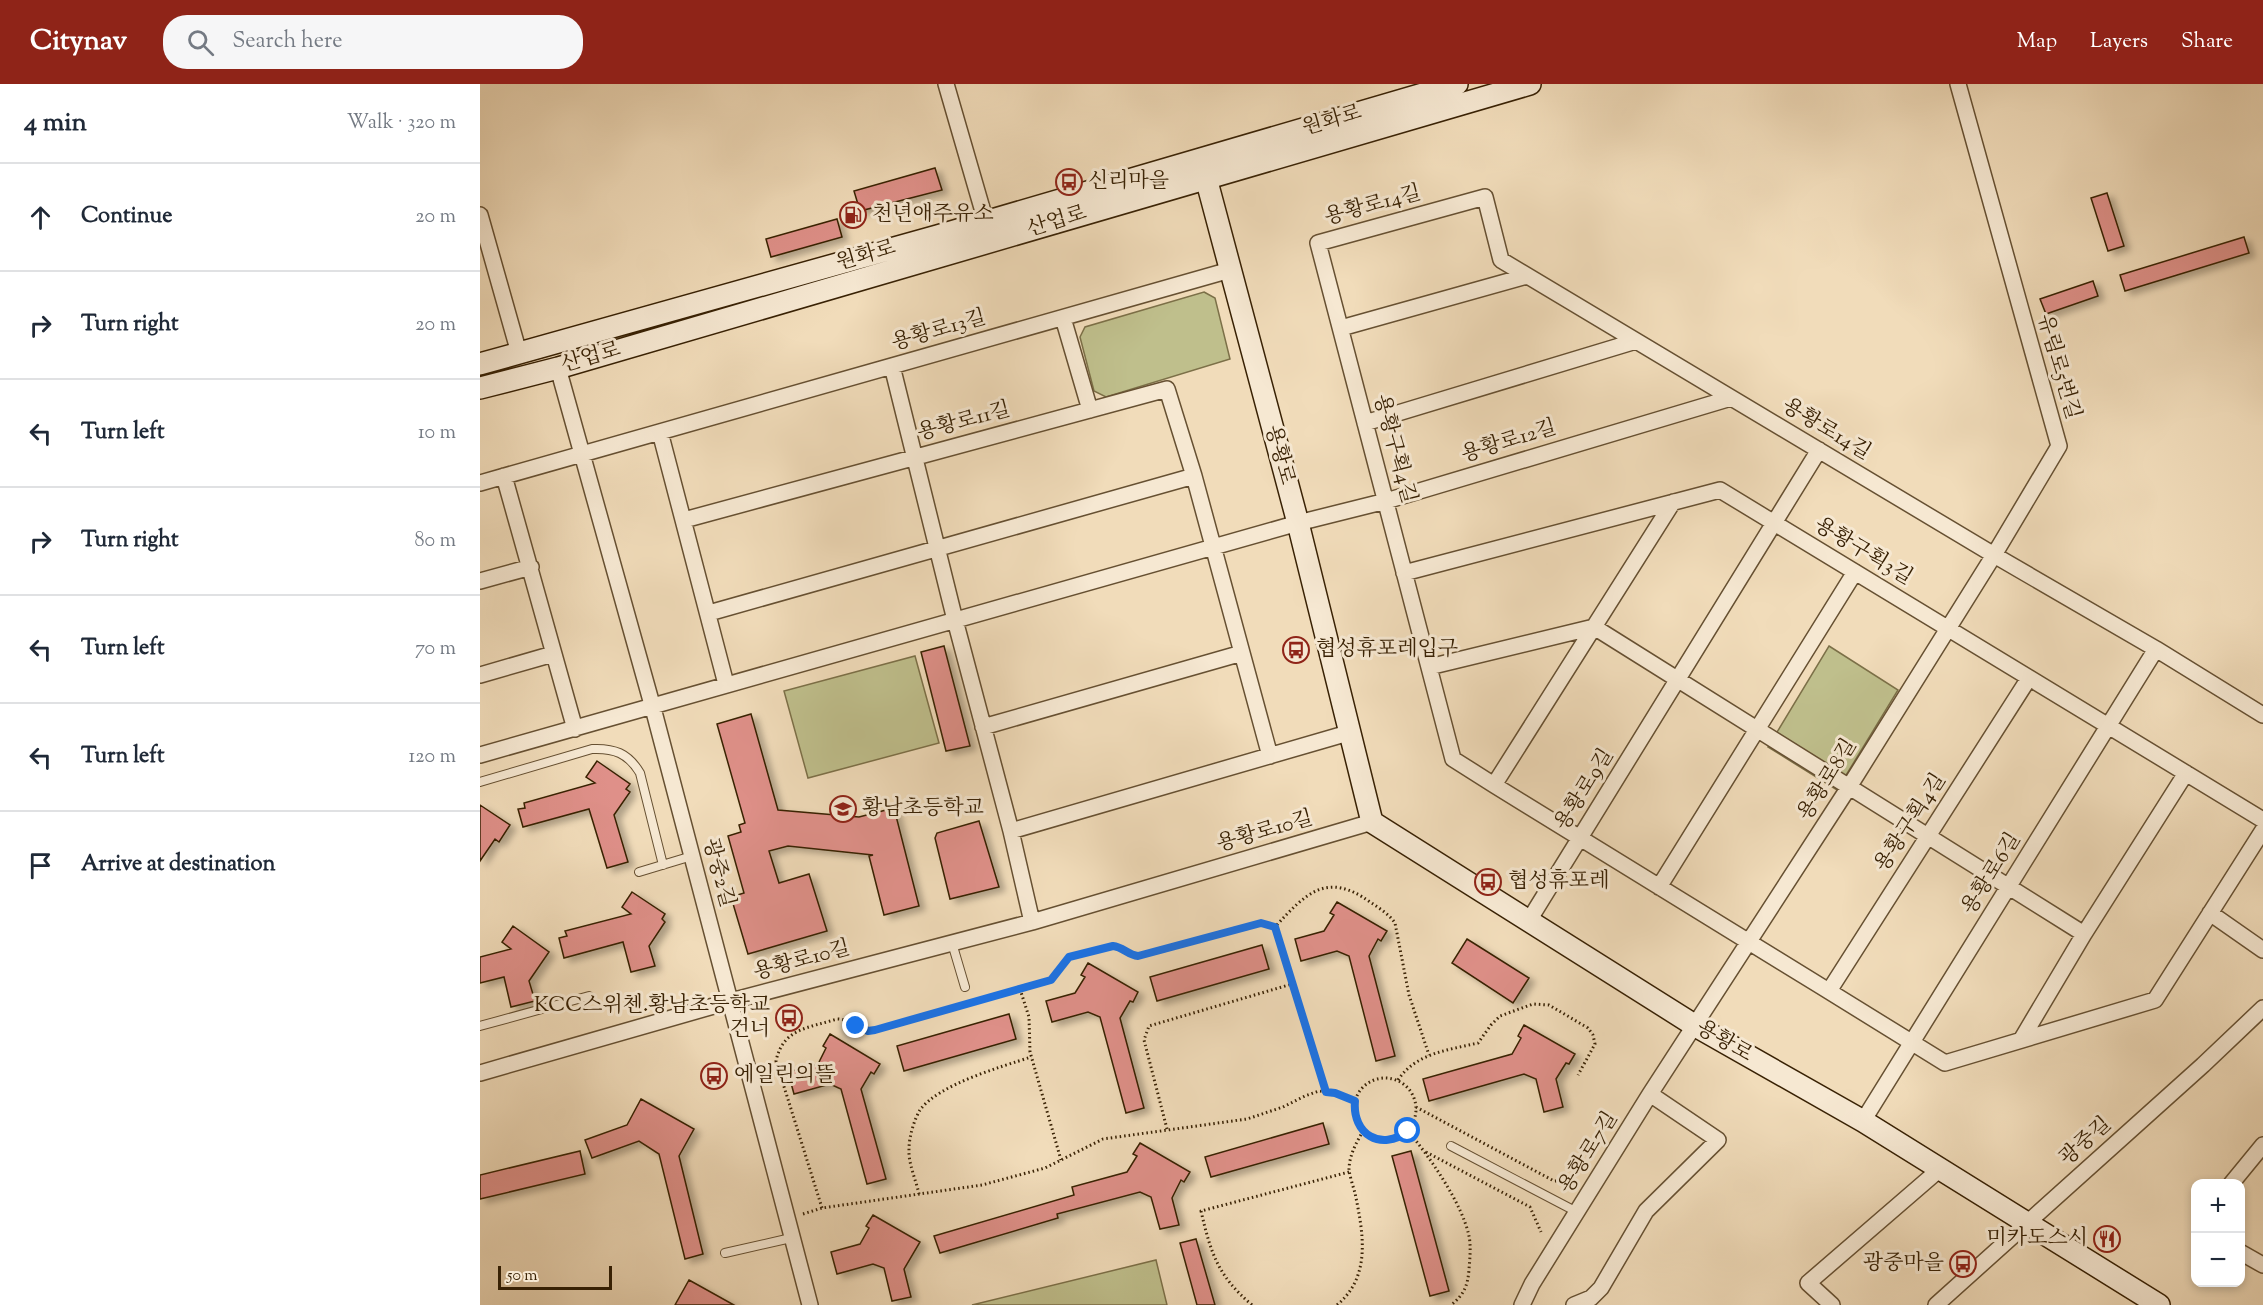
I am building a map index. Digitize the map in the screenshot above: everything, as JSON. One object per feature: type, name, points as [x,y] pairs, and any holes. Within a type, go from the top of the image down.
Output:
[{"type":"street","points":[[946,84],[986,222]]},
{"type":"street","name":"원화로","points":[[480,364],[986,222],[1457,84]]},
{"type":"street","name":"산업로","points":[[480,388],[558,368],[1530,84]]},
{"type":"street","name":"유림로5번길","points":[[1958,84],[2059,446],[1994,555]]},
{"type":"street","name":"용황로","points":[[1206,178],[1298,523],[1348,733],[1372,822],[1694,1026],[1863,1121],[2159,1305]]},
{"type":"street","name":"용황로14길","points":[[1318,243],[1485,197],[1501,260],[1994,555]]},
{"type":"street","points":[[480,215],[519,353]]},
{"type":"street","name":"용황구획4길","points":[[1318,243],[1453,759],[1945,1063],[2155,999],[2210,913]]},
{"type":"street","name":"용황로13길","points":[[480,483],[1230,270]]},
{"type":"street","points":[[1341,328],[1527,276]]},
{"type":"street","points":[[1063,318],[1090,410]]},
{"type":"street","points":[[1365,423],[1636,341]]},
{"type":"street","points":[[892,366],[939,548],[955,620],[1011,831],[1032,922]]},
{"type":"street","name":"광중2길","points":[[558,368],[653,708],[810,1305]]},
{"type":"street","name":"용황로11길","points":[[684,520],[1167,389],[1213,547]]},
{"type":"street","name":"용황로12길","points":[[1298,523],[1386,501],[1731,398]]},
{"type":"street","points":[[660,432],[726,684]]},
{"type":"street","name":"용황로9길","points":[[1528,921],[1819,450]]},
{"type":"street","points":[[504,476],[575,729]]},
{"type":"street","points":[[709,613],[1194,476]]},
{"type":"street","name":"용황구획3길","points":[[1404,573],[1720,490],[2263,820]]},
{"type":"street","points":[[1494,785],[1673,502]]},
{"type":"street","points":[[480,755],[653,708],[726,684],[1298,523]]},
{"type":"street","points":[[1213,547],[1270,756]]},
{"type":"street","points":[[1994,555],[2156,649],[2263,715]]},
{"type":"street","name":"용황로8길","points":[[1694,1026],[1850,787],[1994,555]]},
{"type":"street","points":[[480,581],[531,567]]},
{"type":"street","points":[[1659,887],[1855,572]]},
{"type":"street","points":[[1429,667],[1594,627],[2084,934]]},
{"type":"street","name":"용황로6길","points":[[1863,1121],[2156,649]]},
{"type":"street","points":[[984,727],[1242,653]]},
{"type":"street","points":[[480,675],[553,654]]},
{"type":"street","name":"용황구획4길","points":[[1829,991],[2030,678]]},
{"type":"street","points":[[1011,831],[1348,733]]},
{"type":"street","points":[[2021,1040],[2084,934],[2186,773]]},
{"type":"street","name":"용황로10길","points":[[480,1073],[731,1001],[1032,922],[1372,822]]},
{"type":"street","points":[[2263,830],[2210,913],[2263,950]]},
{"type":"street","name":"광중길","points":[[1936,1305],[2203,1065],[2263,1008]]},
{"type":"street","name":"용황로7길","points":[[1522,1305],[1532,1284],[1694,1026]]},
{"type":"street","points":[[1574,1305],[1591,1298],[1600,1288],[1646,1211],[1718,1140],[1650,1094]]},
{"type":"street","points":[[2235,1179],[2263,1145]]},
{"type":"street","points":[[1832,1305],[1808,1283],[1940,1169]]},
{"type":"street","points":[[2245,1254],[2263,1265]]},
{"type":"lane","points":[[480,782],[592,749],[608,748],[619,752],[635,765],[640,773],[663,865]]},
{"type":"lane","points":[[639,872],[692,856]]},
{"type":"lane","points":[[951,944],[965,987]]},
{"type":"lane","points":[[480,1026],[589,996]]},
{"type":"lane","points":[[1450,1146],[1577,1212]]},
{"type":"lane","points":[[725,1253],[791,1238]]},
{"type":"path","points":[[1275,927],[1303,898],[1327,887],[1342,886],[1357,892],[1391,916],[1395,924],[1409,995],[1429,1055]]},
{"type":"path","points":[[822,1208],[776,1061],[779,1049],[789,1035],[837,1018],[845,1019],[868,1031],[875,1030],[1051,980],[1069,957],[1113,946],[1119,946],[1131,956],[1138,956],[1261,923],[1275,927]]},
{"type":"path","points":[[1275,927],[1326,1092]]},
{"type":"path","points":[[1167,1129],[1144,1040],[1149,1026],[1292,984]]},
{"type":"path","points":[[1020,989],[1029,1017],[1031,1057],[1062,1160]]},
{"type":"path","points":[[1398,1080],[1411,1065],[1429,1055],[1478,1043],[1500,1016],[1540,1004],[1549,1005],[1588,1028],[1593,1035],[1595,1044],[1578,1076]]},
{"type":"path","points":[[919,1194],[908,1151],[920,1111],[934,1096],[982,1073],[1031,1057]]},
{"type":"path","points":[[1376,1079],[1398,1080],[1407,1086],[1413,1095],[1416,1107],[1414,1123],[1401,1137],[1381,1140],[1363,1131],[1357,1123],[1354,1112],[1355,1101],[1366,1084],[1376,1079]]},
{"type":"path","points":[[803,1215],[822,1208],[982,1185],[1045,1168],[1103,1139],[1247,1119],[1283,1107],[1319,1091],[1335,1093],[1355,1101]]},
{"type":"path","points":[[1416,1107],[1554,1181],[1575,1180]]},
{"type":"path","points":[[1337,1305],[1352,1290],[1359,1276],[1364,1255],[1360,1217],[1349,1172],[1354,1148],[1363,1131]]},
{"type":"path","points":[[1408,1131],[1426,1152],[1462,1214],[1469,1237],[1470,1256],[1466,1287],[1462,1295],[1451,1305]]},
{"type":"path","points":[[1426,1152],[1530,1207],[1540,1232]]},
{"type":"path","points":[[1252,1305],[1234,1289],[1219,1269],[1209,1244],[1201,1211],[1349,1172]]},
{"type":"green space","points":[[1204,292],[1215,298],[1230,359],[1106,397],[1094,391],[1080,337],[1085,327]]},
{"type":"green space","points":[[1829,646],[1898,690],[1837,790],[1768,747]]},
{"type":"green space","points":[[915,656],[939,743],[808,778],[784,691]]},
{"type":"green space","points":[[1156,1260],[1167,1305],[972,1305]]},
{"type":"building","points":[[935,168],[942,190],[860,211],[854,191]]},
{"type":"building","points":[[2107,193],[2124,246],[2108,251],[2091,198]]},
{"type":"building","points":[[837,219],[842,237],[771,257],[766,239]]},
{"type":"building","points":[[2244,237],[2249,253],[2125,291],[2120,275]]},
{"type":"building","points":[[2093,281],[2098,296],[2046,314],[2040,299]]},
{"type":"building","points":[[944,646],[970,746],[946,751],[921,652]]},
{"type":"building","points":[[751,714],[778,810],[859,817],[894,808],[919,906],[884,915],[869,856],[873,855],[788,846],[769,851],[779,883],[809,874],[827,931],[748,954],[731,897],[744,893],[728,836],[741,832],[739,825],[745,823],[717,724]]},
{"type":"building","points":[[597,761],[630,784],[626,789],[630,792],[614,815],[628,862],[607,868],[589,809],[523,827],[518,809],[525,808],[524,803],[595,783],[586,777]]},
{"type":"building","points":[[480,805],[510,825],[499,842],[495,839],[480,861]]},
{"type":"building","points":[[979,821],[999,887],[950,899],[935,838],[937,833]]},
{"type":"building","points":[[632,892],[665,914],[662,919],[665,922],[649,946],[655,966],[631,972],[623,942],[564,958],[559,938],[567,936],[565,931],[631,914],[622,907]]},
{"type":"building","points":[[1337,902],[1387,931],[1381,941],[1378,939],[1369,956],[1395,1056],[1376,1061],[1349,956],[1337,951],[1301,961],[1295,939],[1324,931],[1334,915],[1330,913]]},
{"type":"building","points":[[513,926],[549,952],[529,981],[535,1001],[511,1007],[504,977],[480,983],[480,957],[511,949],[502,942]]},
{"type":"building","points":[[1467,939],[1529,978],[1513,1003],[1452,963]]},
{"type":"building","points":[[1262,945],[1269,969],[1157,1001],[1150,977]]},
{"type":"building","points":[[1088,963],[1138,992],[1120,1018],[1144,1108],[1126,1113],[1100,1017],[1088,1012],[1052,1022],[1046,1001],[1075,993],[1085,977],[1081,975]]},
{"type":"building","points":[[1009,1014],[1016,1039],[904,1071],[897,1046]]},
{"type":"building","points":[[1524,1025],[1575,1054],[1556,1079],[1563,1107],[1544,1112],[1536,1079],[1524,1074],[1429,1101],[1423,1079],[1512,1054],[1521,1038],[1518,1036]]},
{"type":"building","points":[[830,1034],[880,1064],[874,1074],[871,1072],[861,1089],[886,1179],[867,1184],[841,1089],[830,1084],[794,1094],[788,1072],[818,1064],[826,1048],[823,1046]]},
{"type":"building","points":[[641,1099],[694,1129],[679,1156],[703,1254],[685,1259],[659,1154],[639,1141],[592,1158],[585,1140],[627,1125]]},
{"type":"building","points":[[1323,1123],[1329,1144],[1211,1177],[1205,1157]]},
{"type":"building","points":[[1140,1143],[1190,1172],[1184,1182],[1181,1180],[1172,1198],[1179,1225],[1160,1229],[1151,1197],[1140,1192],[1057,1214],[1058,1218],[940,1253],[934,1236],[1074,1195],[1072,1187],[1127,1172],[1137,1156],[1133,1154]]},
{"type":"building","points":[[580,1151],[585,1174],[480,1199],[480,1175]]},
{"type":"building","points":[[1411,1151],[1449,1291],[1430,1296],[1392,1156]]},
{"type":"building","points":[[873,1215],[920,1242],[904,1269],[911,1297],[892,1301],[884,1268],[873,1264],[837,1274],[831,1252],[860,1244],[869,1228],[866,1226]]},
{"type":"building","points":[[1196,1239],[1215,1305],[1197,1305],[1180,1243]]},
{"type":"building","points":[[689,1280],[734,1305],[675,1305]]},
{"type":"place","name":"신리마을","points":[[1069,182]]},
{"type":"place","name":"천년애주유소","points":[[853,215]]},
{"type":"place","name":"협성휴포레입구","points":[[1296,650]]},
{"type":"place","name":"황남초등학교","points":[[843,809]]},
{"type":"place","name":"협성휴포레","points":[[1488,882]]},
{"type":"place","name":"KCC스위첸.황남초등학교 건너","points":[[789,1018]]},
{"type":"place","name":"에일린의뜰","points":[[714,1076]]},
{"type":"place","name":"미카도스시","points":[[2107,1239]]},
{"type":"place","name":"광중마을","points":[[1963,1264]]},
{"type":"route","points":[[856,1026],[868,1031],[875,1030],[1051,980],[1069,957],[1113,946],[1119,946],[1131,956],[1138,956],[1261,923],[1275,927],[1326,1092],[1355,1101],[1354,1112],[1357,1123],[1372,1137],[1391,1140],[1401,1137],[1408,1131]]}]
